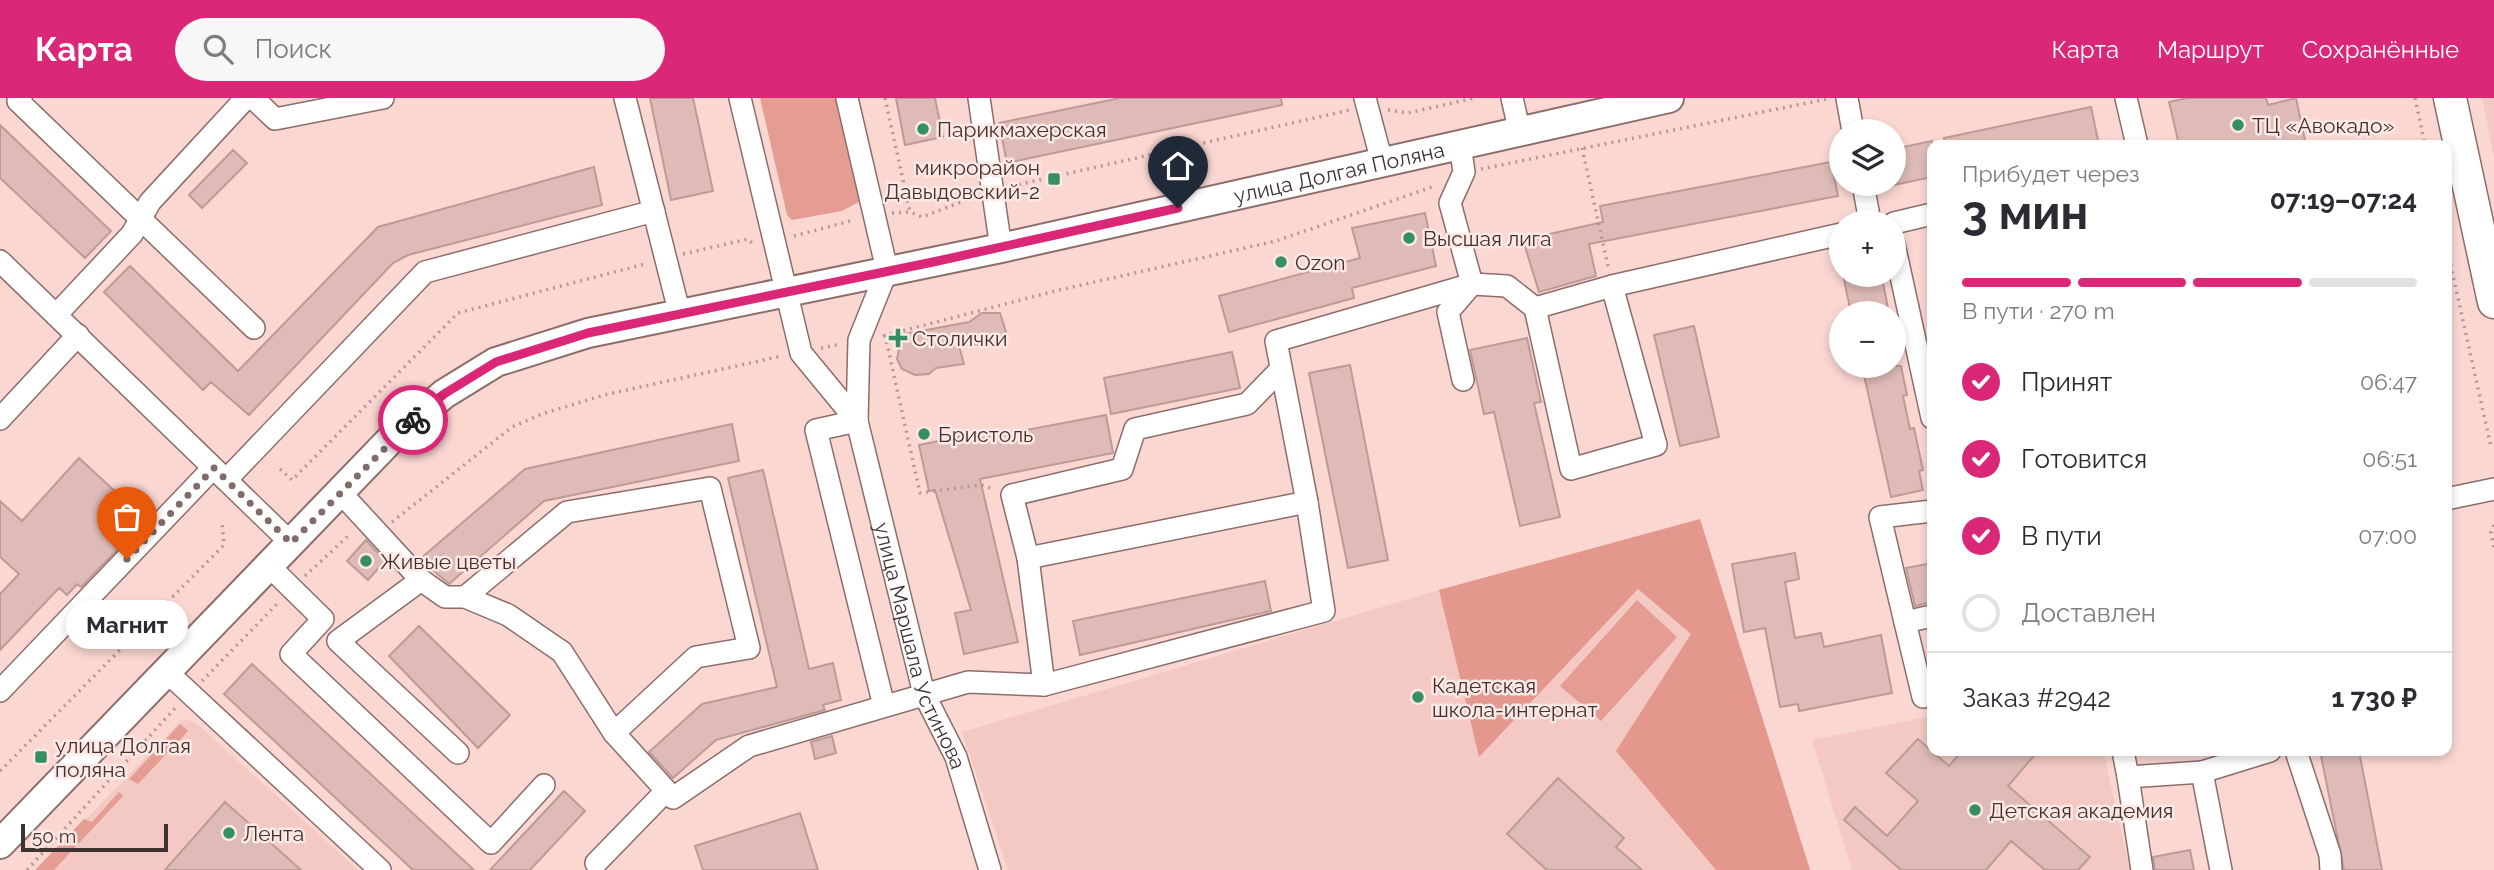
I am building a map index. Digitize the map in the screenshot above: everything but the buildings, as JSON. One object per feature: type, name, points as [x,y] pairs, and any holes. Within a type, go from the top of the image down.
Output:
[{"type":"highway","points":[[2450,98],[2494,302]]},
{"type":"main road","name":"улица Долгая Поляна","points":[[0,844],[390,440],[444,394],[496,362],[588,333],[1001,248],[1382,162],[1462,159],[1520,133],[1669,98]]},
{"type":"street","points":[[21,98],[18,101],[254,328]]},
{"type":"street","points":[[56,315],[132,234],[150,202],[246,98]]},
{"type":"street","points":[[253,98],[275,119],[383,98]]},
{"type":"street","points":[[625,98],[680,316]]},
{"type":"street","name":"улица Маршала Устинова","points":[[740,98],[801,353],[857,421]]},
{"type":"street","points":[[847,98],[887,270]]},
{"type":"street","points":[[979,98],[990,191],[1001,248]]},
{"type":"street","points":[[1512,98],[1520,133]]},
{"type":"street","points":[[1847,98],[1851,119]]},
{"type":"street","points":[[2126,98],[2136,140]]},
{"type":"street","points":[[1366,102],[1382,162]]},
{"type":"street","points":[[1462,159],[1450,203],[1472,284]]},
{"type":"street","points":[[0,691],[425,272],[654,211]]},
{"type":"street","points":[[1906,220],[1927,215]]},
{"type":"street","points":[[1535,308],[1612,286],[1829,237]]},
{"type":"street","points":[[0,261],[291,543]]},
{"type":"street","name":"улица Маршала Устинова","points":[[887,270],[859,340],[857,421],[925,694],[956,757],[990,870]]},
{"type":"street","points":[[1462,380],[1448,313],[1472,284]]},
{"type":"street","points":[[340,492],[421,580],[445,597],[466,597],[508,615],[562,652],[614,733],[673,798],[749,746],[925,694],[968,682],[1044,685],[1324,611],[1307,502],[1276,341],[1472,284],[1507,286],[1535,308],[1571,469],[1656,445],[1612,286]]},
{"type":"street","points":[[1903,287],[1927,395]]},
{"type":"street","points":[[0,419],[78,335]]},
{"type":"street","points":[[1044,685],[1028,558],[1012,495],[1122,469],[1135,429],[1247,404],[1281,369]]},
{"type":"street","points":[[857,421],[816,430],[884,706]]},
{"type":"street","points":[[466,597],[567,512],[710,488],[749,648],[696,657],[614,733]]},
{"type":"street","points":[[2452,498],[2494,489]]},
{"type":"street","points":[[1028,558],[1307,502]]},
{"type":"street","points":[[1923,697],[1880,517],[1927,512]]},
{"type":"street","points":[[269,566],[323,619],[291,654],[491,843],[544,785]]},
{"type":"street","points":[[421,580],[338,641],[458,752]]},
{"type":"street","points":[[1905,622],[1927,617]]},
{"type":"street","points":[[167,672],[380,870]]},
{"type":"street","points":[[2124,756],[2142,870]]},
{"type":"street","points":[[2128,777],[2202,772],[2254,756]]},
{"type":"street","points":[[2298,756],[2330,855],[2331,870]]},
{"type":"street","points":[[2202,772],[2221,870]]},
{"type":"street","points":[[596,868],[665,792]]},
{"type":"path","points":[[885,98],[909,212]]},
{"type":"path","points":[[279,469],[292,480],[458,313],[748,239],[756,246],[873,215],[909,212],[922,217],[990,191],[1366,102],[1408,113],[1474,98]]},
{"type":"path","points":[[27,870],[190,693],[346,534],[379,533],[512,427],[532,418],[604,395],[735,364],[885,335],[1055,291],[1276,241],[1424,191],[1462,159],[1582,148],[1830,98]]},
{"type":"path","points":[[2414,98],[2424,140]]},
{"type":"path","points":[[1582,148],[1612,286]]},
{"type":"path","points":[[2452,271],[2491,447]]},
{"type":"path","points":[[885,335],[920,493],[981,485],[1012,495]]},
{"type":"path","points":[[0,771],[224,545],[222,522]]},
{"type":"path","points":[[2494,524],[2491,532],[2494,548]]},
{"type":"shaded area","points":[[760,98],[841,98],[859,202],[842,211],[792,220],[787,215]]},
{"type":"shaded area","points":[[2482,98],[2494,98],[2494,158]]},
{"type":"shaded area","name":"Кадетская школа-интернат","points":[[1700,519],[1810,870],[1008,870],[962,732],[1439,590]]},
{"type":"shaded area","points":[[1700,519],[1810,870],[1716,870],[1616,751],[1691,634],[1638,589],[1479,757],[1439,590]]},
{"type":"shaded area","points":[[1637,600],[1677,637],[1601,721],[1560,686]]},
{"type":"shaded area","name":"Детская академия","points":[[1927,717],[1927,756],[2104,756],[2130,870],[1852,870],[1812,740]]},
{"type":"shaded area","points":[[182,719],[195,722],[358,870],[38,870]]},
{"type":"shaded area","points":[[180,724],[188,731],[138,784],[129,779]]},
{"type":"shaded area","points":[[119,792],[123,796],[54,870],[35,870],[84,819],[92,822]]},
{"type":"way so far","points":[[127,559],[214,468],[291,543],[390,440],[413,420]]},
{"type":"place","name":"ТЦ «Авокадо»","points":[[2238,125]]},
{"type":"place","name":"Парикмахерская","points":[[923,129]]},
{"type":"place","name":"микрорайон Давыдовский-2","points":[[1054,179]]},
{"type":"place","name":"Высшая лига","points":[[1409,238]]},
{"type":"place","name":"Ozon","points":[[1281,262]]},
{"type":"place","name":"Столички","points":[[898,338]]},
{"type":"place","name":"Бристоль","points":[[924,434]]},
{"type":"place","name":"Магнит","points":[[127,559]]},
{"type":"place","name":"Живые цветы","points":[[366,561]]},
{"type":"place","name":"Кадетская школа-интернат","points":[[1418,697]]},
{"type":"place","name":"улица Долгая поляна","points":[[41,757]]},
{"type":"place","name":"Детская академия","points":[[1975,810]]},
{"type":"place","name":"Лента","points":[[229,833]]},
{"type":"route","points":[[413,420],[444,394],[496,362],[588,333],[680,316],[1178,208]]}]
